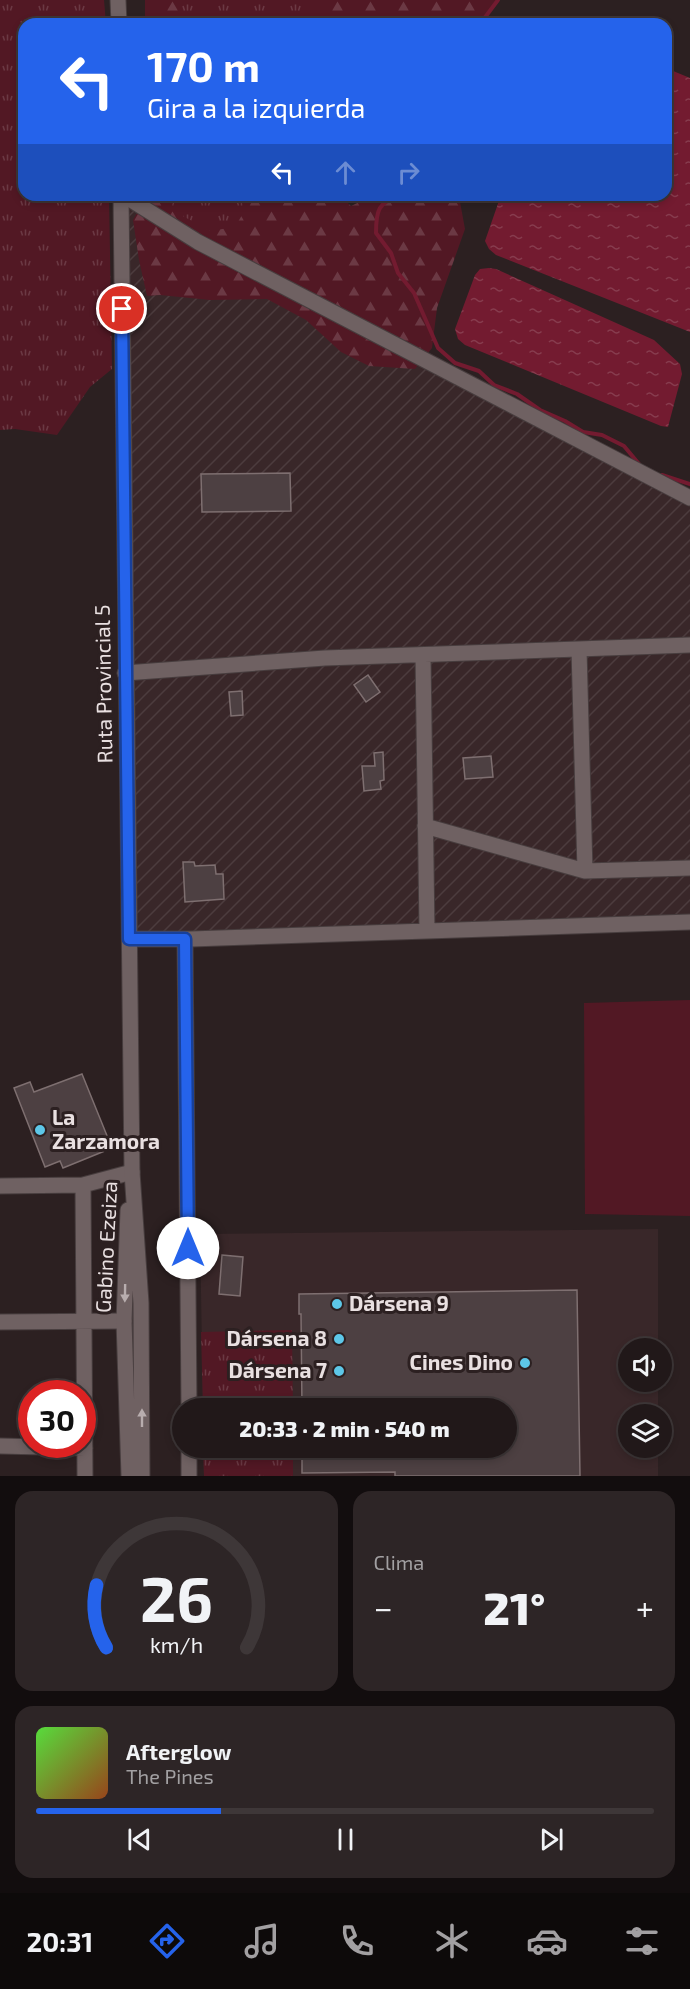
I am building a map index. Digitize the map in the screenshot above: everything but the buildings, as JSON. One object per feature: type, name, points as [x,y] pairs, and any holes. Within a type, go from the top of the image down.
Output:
[{"type":"street","points":[[118,0],[119,18]]},
{"type":"street","name":"Ruta Provincial 5","points":[[122,201],[125,670],[132,1172]]},
{"type":"street","points":[[132,201],[198,242],[690,498]]},
{"type":"street","points":[[125,670],[325,658],[690,645]]},
{"type":"street","points":[[579,649],[585,871]]},
{"type":"street","points":[[423,655],[427,931]]},
{"type":"street","points":[[425,826],[585,871],[690,868]]},
{"type":"street","points":[[129,939],[690,922]]},
{"type":"street","points":[[185,939],[189,1398]]},
{"type":"street","points":[[0,1186],[83,1185],[132,1172]]},
{"type":"street","name":"Gabino Ezeiza","points":[[129,1476],[124,1321],[127,1219],[132,1172]]},
{"type":"street","name":"Gabino Ezeiza","points":[[132,1172],[141,1303],[142,1476]]},
{"type":"street","points":[[83,1185],[84,1380]]},
{"type":"street","points":[[0,1322],[124,1321]]},
{"type":"street","points":[[0,1446],[18,1446]]},
{"type":"street","points":[[85,1458],[85,1476]]},
{"type":"street","points":[[189,1458],[189,1476]]},
{"type":"shaded area","points":[[123,201],[134,201],[690,498],[690,919],[130,939]]},
{"type":"shaded area","points":[[658,1229],[658,1338],[618,1338],[618,1392],[658,1392],[658,1404],[618,1404],[618,1458],[658,1458],[658,1476],[204,1476],[203,1458],[517,1458],[517,1398],[203,1398],[200,1234]]},
{"type":"green space","points":[[0,0],[104,0],[106,18],[18,18],[18,201],[109,201],[112,369],[90,387],[57,435],[15,429],[0,430]]},
{"type":"green space","points":[[145,0],[180,0],[179,18],[145,18]]},
{"type":"green space","points":[[169,0],[367,0],[374,18],[168,18]]},
{"type":"green space","points":[[318,0],[498,0],[484,18],[312,18]]},
{"type":"green space","points":[[144,201],[173,201],[172,210],[210,231],[235,227],[245,210],[241,201],[346,201],[351,206],[361,201],[457,201],[460,202],[465,229],[437,308],[432,348],[415,369],[369,366],[341,352],[306,320],[267,299],[210,300],[160,295],[147,296],[133,220]]},
{"type":"green space","points":[[167,201],[310,201],[236,245],[167,217]]},
{"type":"green space","points":[[690,1000],[690,1216],[585,1214],[584,1003]]},
{"type":"green space","points":[[292,1330],[293,1398],[203,1398],[201,1332]]},
{"type":"green space","points":[[203,1458],[293,1458],[293,1476],[204,1476]]},
{"type":"water","points":[[672,70],[690,78],[690,332],[496,255],[485,241],[499,201],[672,201]]},
{"type":"water","points":[[480,269],[496,269],[654,340],[680,364],[682,374],[668,427],[465,345],[458,339],[455,329],[475,275]]},
{"type":"waterway","points":[[484,18],[498,0]]},
{"type":"waterway","points":[[387,201],[378,213],[376,233],[391,253],[398,273],[414,293],[438,348],[455,363],[479,371],[494,385],[517,394],[540,410],[583,432],[602,435],[624,446],[639,464]]},
{"type":"waterway","points":[[662,475],[690,484]]},
{"type":"place","name":"La Zarzamora","points":[[40,1130]]},
{"type":"place","name":"Dársena 9","points":[[337,1304]]},
{"type":"place","name":"Dársena 8","points":[[339,1339]]},
{"type":"place","name":"Cines Dino","points":[[525,1363]]},
{"type":"place","name":"Dársena 7","points":[[339,1371]]},
{"type":"route","points":[[122,309],[129,939],[185,939],[188,1248]]}]
